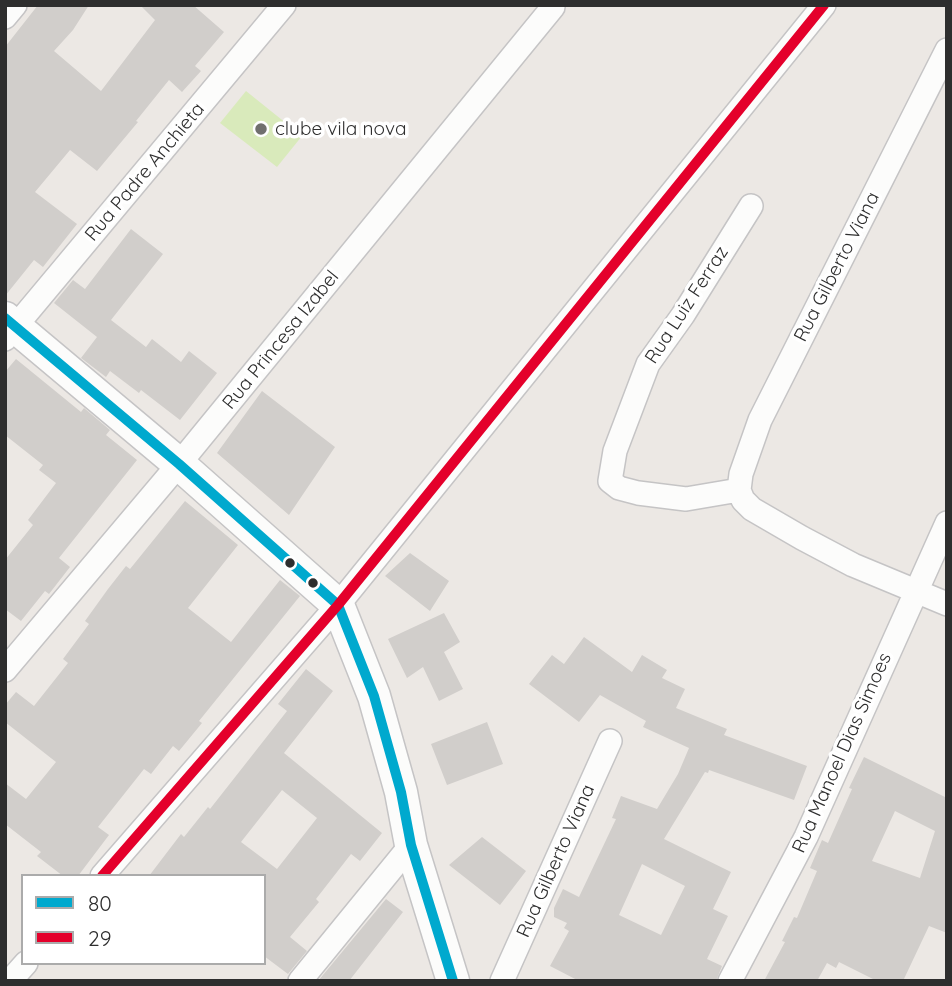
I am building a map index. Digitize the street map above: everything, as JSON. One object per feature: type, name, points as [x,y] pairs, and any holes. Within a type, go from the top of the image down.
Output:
[{"type":"street","points":[[5,17],[16,5]]},
{"type":"street","name":"Rua Padre Anchieta","points":[[8,328],[284,5]]},
{"type":"street","points":[[104,874],[338,605],[824,5]]},
{"type":"street","name":"Rua Princesa Izabel","points":[[5,670],[179,464],[553,7]]},
{"type":"street","name":"Rua Gilberto Viana","points":[[739,490],[744,464],[760,419],[947,50]]},
{"type":"street","name":"Rua Luiz Ferraz","points":[[739,490],[686,499],[638,493],[619,488],[610,481],[615,451],[648,364],[683,315],[751,206]]},
{"type":"street","points":[[8,328],[179,464],[338,605],[374,696],[401,792],[411,845],[453,981]]},
{"type":"street","points":[[739,490],[743,500],[784,528],[853,565],[947,604]]},
{"type":"street","name":"Rua Manoel Dias Simoes","points":[[730,981],[806,837],[947,523]]},
{"type":"street","name":"Rua Gilberto Viana","points":[[502,981],[610,741]]},
{"type":"street","points":[[300,981],[411,845]]},
{"type":"street","points":[[10,981],[24,965]]},
{"type":"green space","name":"clube vila nova","points":[[246,91],[302,136],[277,167],[220,123]]},
{"type":"building","points":[[38,5],[89,5],[73,30],[54,51],[101,91],[155,20],[140,5],[193,5],[224,32],[195,66],[201,71],[182,92],[169,80],[97,171],[70,150],[35,192],[77,224],[43,267],[34,260],[5,296],[5,47]]},
{"type":"building","points":[[131,229],[163,254],[111,320],[146,347],[152,339],[181,362],[189,351],[217,373],[180,420],[141,390],[139,393],[110,371],[106,377],[81,358],[97,337],[54,303],[73,280],[85,289]]},
{"type":"building","points":[[16,359],[81,412],[84,408],[110,430],[106,435],[137,460],[59,558],[70,567],[49,594],[45,591],[21,621],[5,609],[5,560],[33,525],[28,520],[56,483],[39,470],[43,465],[5,435],[5,372]]},
{"type":"building","points":[[262,391],[335,447],[289,515],[217,453]]},
{"type":"building","points":[[185,501],[238,545],[188,608],[231,642],[280,580],[300,596],[199,721],[202,723],[179,751],[173,746],[151,774],[144,769],[98,827],[109,835],[80,874],[60,874],[37,856],[41,852],[5,824],[5,783],[26,799],[56,762],[5,722],[5,705],[16,692],[34,706],[68,663],[63,659],[89,624],[85,621],[126,566],[130,569]]},
{"type":"building","points":[[410,553],[449,581],[430,611],[385,576]]},
{"type":"building","points":[[444,613],[460,642],[444,652],[463,689],[439,701],[423,667],[407,678],[388,639]]},
{"type":"building","points":[[584,637],[632,672],[642,655],[667,670],[662,678],[685,689],[676,708],[727,729],[724,735],[807,766],[794,800],[709,770],[708,773],[705,772],[664,839],[731,872],[713,909],[728,916],[707,959],[722,966],[716,981],[579,981],[550,966],[569,931],[564,928],[567,923],[554,917],[554,908],[563,889],[579,897],[616,819],[612,818],[621,796],[657,809],[678,774],[689,748],[643,727],[646,721],[600,695],[579,722],[529,684],[552,655],[564,664]],"holes":[[[642,864],[685,886],[661,935],[619,915]]]},
{"type":"building","points":[[306,669],[333,691],[284,753],[382,833],[360,861],[351,854],[316,899],[319,902],[290,937],[307,951],[288,974],[266,958],[266,874],[151,874],[181,834],[184,837],[208,807],[210,809],[287,711],[278,704]],"holes":[[[282,790],[317,818],[277,869],[241,842]]]},
{"type":"building","points":[[487,722],[503,764],[447,785],[431,744]]},
{"type":"building","points":[[864,757],[947,798],[947,933],[929,926],[903,981],[877,981],[839,962],[836,968],[827,963],[817,981],[764,981],[785,942],[782,941],[794,917],[797,918],[817,871],[810,868],[822,840],[828,843],[852,789],[849,788]],"holes":[[[895,811],[935,831],[920,878],[872,861]]]},
{"type":"building","points":[[482,837],[526,871],[500,905],[449,865]]},
{"type":"building","points":[[386,899],[403,912],[349,981],[318,981]]},
{"type":"transit line","name":"29","points":[[104,874],[338,605],[824,5]]},
{"type":"transit line","name":"80","points":[[5,318],[179,464],[338,605],[374,696],[401,792],[411,845],[453,981]]},
{"type":"place","name":"clube vila nova","points":[[261,129]]}]
